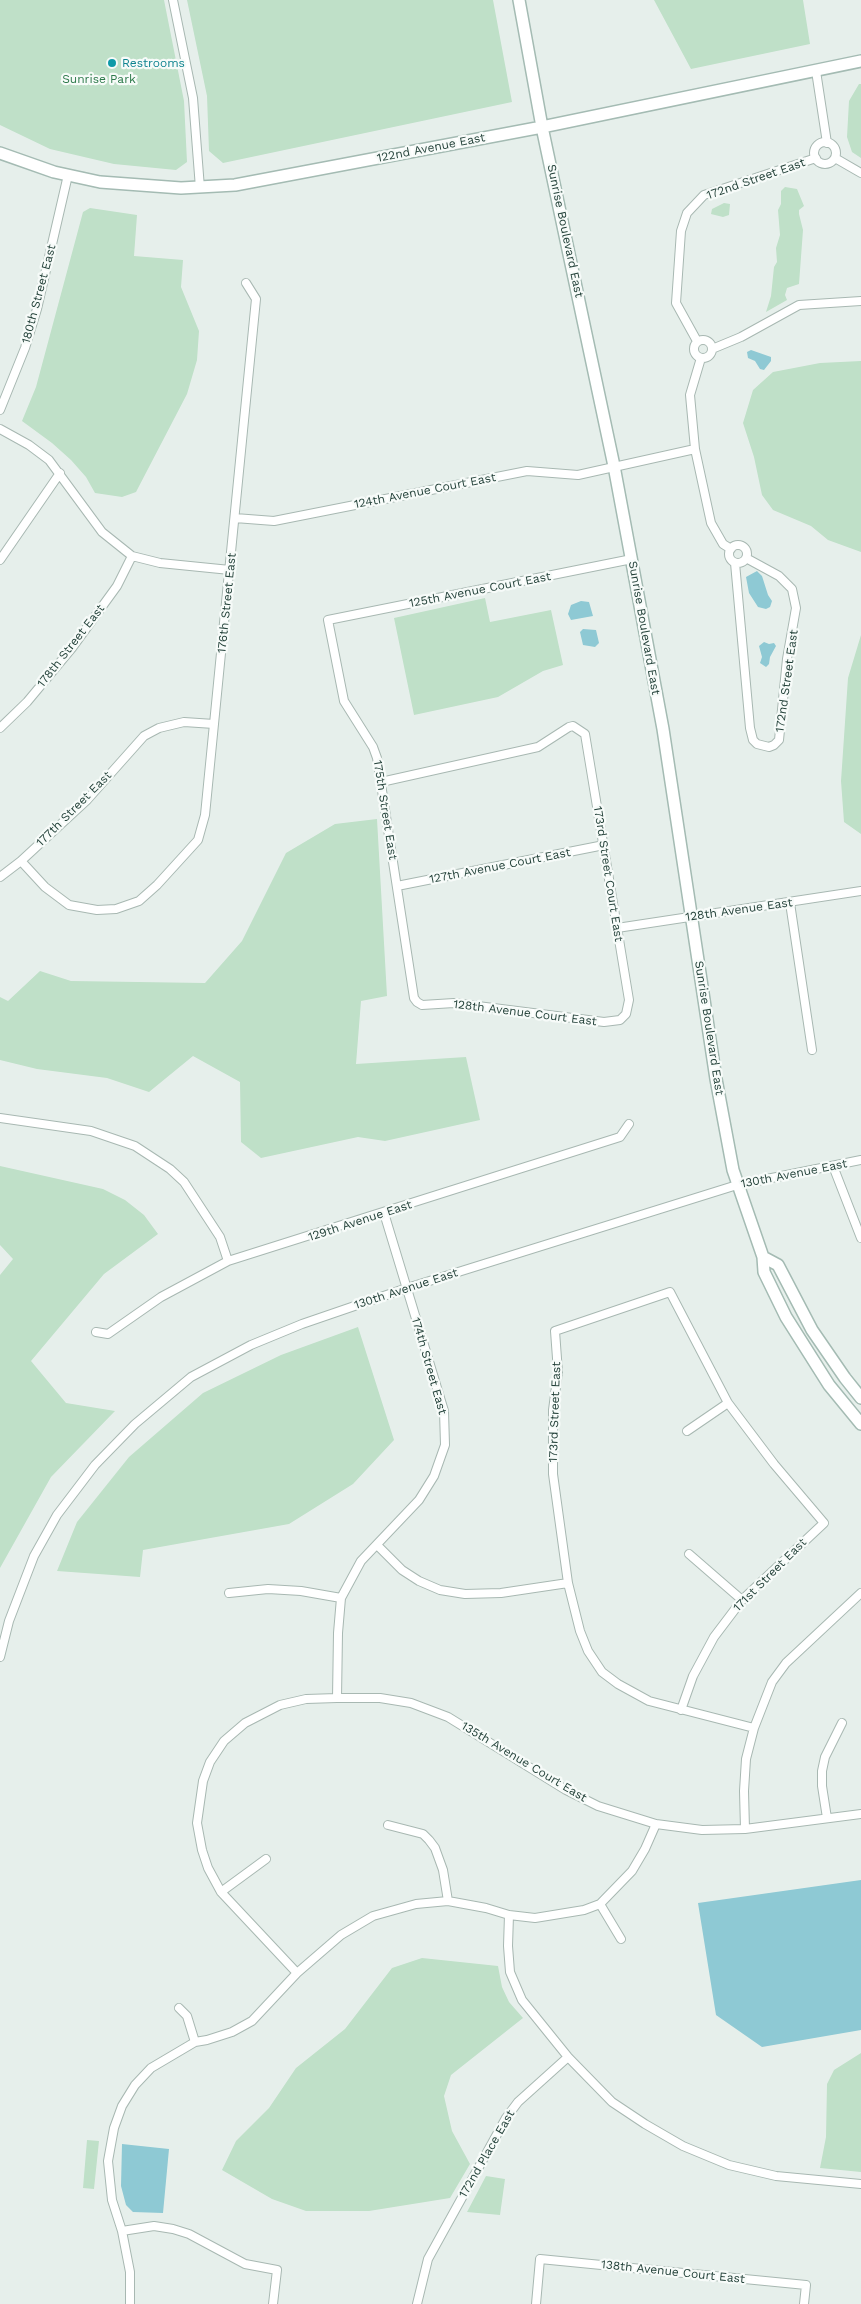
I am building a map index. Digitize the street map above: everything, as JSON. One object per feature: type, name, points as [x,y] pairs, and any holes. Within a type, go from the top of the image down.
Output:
[{"type":"street","points":[[173,0],[193,98],[200,188]]},
{"type":"street","name":"Sunrise Boulevard East","points":[[519,0],[542,127],[632,559],[663,729],[716,1079],[737,1185],[764,1257],[764,1272],[800,1340],[829,1384],[861,1424]]},
{"type":"street","name":"122nd Avenue East","points":[[0,153],[25,163],[68,175],[123,185],[200,188],[274,180],[861,61]]},
{"type":"street","points":[[816,71],[827,143],[834,148],[835,158]]},
{"type":"street","points":[[827,143],[816,148],[816,158],[824,164],[830,163],[835,158]]},
{"type":"street","name":"172nd Street East","points":[[696,342],[676,303],[682,231],[687,213],[704,195],[816,158]]},
{"type":"street","points":[[835,158],[861,173]]},
{"type":"street","name":"180th Street East","points":[[0,410],[25,348],[37,309],[68,175]]},
{"type":"street","name":"176th Street East","points":[[21,861],[45,887],[69,905],[97,910],[116,909],[140,901],[168,874],[198,840],[205,815],[256,299],[246,284]]},
{"type":"street","points":[[700,358],[708,356],[712,349],[742,337],[799,305],[861,301]]},
{"type":"street","points":[[700,358],[694,352],[696,342],[702,339],[708,341],[712,349]]},
{"type":"street","points":[[700,358],[690,395],[695,449],[711,523],[723,544],[731,549]]},
{"type":"street","points":[[0,429],[29,444],[49,460],[102,532],[132,556],[160,563],[230,570]]},
{"type":"street","points":[[614,466],[695,449]]},
{"type":"street","name":"124th Avenue Court East","points":[[235,518],[274,521],[527,471],[578,475],[614,466]]},
{"type":"street","points":[[0,560],[60,473]]},
{"type":"street","points":[[738,545],[744,547],[747,553],[746,558],[741,562],[735,562],[730,557],[731,549],[738,545]]},
{"type":"street","name":"178th Street East","points":[[0,728],[27,702],[72,648],[117,586],[132,556]]},
{"type":"street","name":"172nd Street East","points":[[735,562],[750,734],[757,744],[769,747],[778,740],[787,659],[796,608],[792,590],[779,576],[746,558]]},
{"type":"street","name":"125th Avenue Court East","points":[[328,620],[632,559]]},
{"type":"street","name":"175th Street East","points":[[328,620],[344,701],[373,747],[381,782],[414,998],[422,1005]]},
{"type":"street","name":"177th Street East","points":[[0,877],[21,861],[87,800],[144,736],[159,728],[184,722],[214,724]]},
{"type":"street","name":"173rd Street Court East","points":[[381,782],[538,747],[573,726],[585,734],[629,1000],[626,1014]]},
{"type":"street","name":"127th Avenue Court East","points":[[397,886],[604,845]]},
{"type":"street","name":"128th Avenue East","points":[[617,928],[861,891]]},
{"type":"street","points":[[790,903],[812,1050]]},
{"type":"street","name":"128th Avenue Court East","points":[[422,1005],[454,1003],[604,1022],[613,1022],[626,1014]]},
{"type":"street","points":[[0,1118],[91,1131],[135,1146],[170,1169],[184,1182],[220,1237],[228,1261]]},
{"type":"street","name":"129th Avenue East","points":[[96,1332],[108,1334],[161,1297],[228,1261],[620,1137],[629,1124]]},
{"type":"street","name":"130th Avenue East","points":[[0,1658],[9,1621],[34,1556],[57,1515],[95,1464],[135,1424],[191,1377],[251,1345],[302,1324],[407,1288],[737,1185],[861,1160]]},
{"type":"street","points":[[833,1166],[861,1238]]},
{"type":"street","name":"174th Street East","points":[[337,1698],[338,1633],[341,1598],[361,1561],[419,1500],[434,1476],[444,1445],[444,1411],[384,1213]]},
{"type":"street","name":"Sunrise Boulevard East","points":[[764,1257],[778,1265],[812,1330],[861,1398]]},
{"type":"street","name":"173rd Street East","points":[[568,1583],[553,1474],[553,1410],[558,1372],[556,1331],[670,1292],[728,1402]]},
{"type":"street","points":[[687,1431],[728,1402]]},
{"type":"street","name":"171st Street East","points":[[681,1710],[693,1676],[714,1637],[742,1600],[824,1523],[774,1464],[728,1402]]},
{"type":"street","points":[[377,1546],[402,1570],[419,1581],[440,1590],[466,1594],[502,1593],[568,1583],[580,1631],[588,1651],[602,1672],[636,1696],[681,1710],[754,1728]]},
{"type":"street","points":[[689,1554],[742,1600]]},
{"type":"street","points":[[229,1593],[268,1589],[301,1591],[341,1598]]},
{"type":"street","points":[[746,1829],[744,1791],[746,1759],[754,1728],[772,1682],[786,1663],[861,1593]]},
{"type":"street","name":"135th Avenue Court East","points":[[297,1973],[221,1892],[204,1859],[197,1824],[199,1797],[210,1762],[224,1741],[245,1723],[280,1705],[306,1699],[337,1698],[380,1698],[411,1703],[448,1717],[566,1790],[598,1806],[656,1824],[702,1830],[746,1829],[861,1814]]},
{"type":"street","points":[[827,1818],[822,1786],[822,1771],[825,1757],[842,1723]]},
{"type":"street","points":[[130,2304],[130,2272],[122,2231],[112,2200],[108,2161],[114,2128],[122,2106],[135,2085],[151,2068],[195,2042],[232,2032],[252,2021],[297,1973],[341,1935],[374,1916],[416,1904],[448,1901],[486,1908],[509,1915],[535,1918],[559,1916],[600,1904],[632,1871],[645,1849],[656,1824]]},
{"type":"street","points":[[388,1825],[423,1834],[430,1840],[443,1870],[448,1901]]},
{"type":"street","points":[[221,1892],[266,1858]]},
{"type":"street","points":[[600,1904],[621,1939]]},
{"type":"street","points":[[509,1915],[508,1946],[510,1972],[522,2000],[568,2057],[612,2102],[683,2146],[729,2165],[776,2176],[861,2184]]},
{"type":"street","points":[[179,2008],[187,2016],[195,2042]]},
{"type":"street","name":"172nd Place East","points":[[417,2304],[428,2258],[506,2118],[518,2102],[568,2057]]},
{"type":"street","points":[[122,2231],[154,2226],[173,2229],[189,2234],[245,2264],[277,2270],[274,2304]]},
{"type":"street","name":"138th Avenue Court East","points":[[536,2304],[540,2258],[806,2285],[804,2304]]},
{"type":"green space","name":"Sunrise Park","points":[[0,0],[164,0],[184,101],[187,162],[176,170],[114,164],[50,149],[0,125]]},
{"type":"green space","points":[[187,0],[493,0],[512,102],[223,163],[209,151],[207,96]]},
{"type":"green space","points":[[654,0],[803,0],[810,44],[691,69]]},
{"type":"green space","points":[[859,84],[861,84],[861,158],[852,152],[847,137],[849,101]]},
{"type":"green space","points":[[785,187],[797,189],[804,206],[799,210],[803,230],[799,284],[787,288],[785,295],[787,300],[766,312],[771,296],[774,267],[777,262],[776,248],[780,235],[778,210],[781,204],[781,191]]},
{"type":"green space","points":[[724,203],[730,204],[729,215],[723,217],[711,214],[712,209]]},
{"type":"green space","points":[[90,208],[137,215],[134,256],[183,260],[181,287],[199,331],[197,360],[187,394],[136,492],[122,497],[95,493],[86,477],[71,460],[22,421],[36,387],[83,212]]},
{"type":"green space","points":[[861,361],[861,552],[828,540],[811,526],[773,510],[762,495],[754,457],[743,423],[753,390],[773,372],[820,363]]},
{"type":"green space","points":[[485,598],[490,622],[551,610],[563,665],[543,671],[498,697],[414,715],[394,618]]},
{"type":"green space","points":[[861,635],[861,834],[844,822],[841,781],[848,678]]},
{"type":"green space","points":[[377,819],[387,996],[361,1001],[356,1064],[466,1057],[480,1120],[385,1141],[358,1137],[261,1158],[241,1142],[240,1082],[193,1056],[149,1092],[107,1078],[37,1069],[0,1060],[0,997],[8,1001],[40,971],[71,981],[205,983],[242,941],[286,853],[335,824]]},
{"type":"green space","points":[[0,1166],[103,1189],[125,1200],[144,1215],[158,1234],[104,1274],[31,1361],[66,1403],[115,1411],[51,1477],[0,1568],[0,1275],[13,1259],[0,1245]]},
{"type":"green space","points":[[358,1327],[394,1440],[353,1484],[289,1524],[143,1550],[140,1577],[57,1571],[77,1522],[129,1457],[203,1393],[281,1355]]},
{"type":"green space","points":[[422,1958],[498,1966],[502,1987],[509,2002],[523,2018],[451,2075],[444,2096],[452,2131],[470,2164],[450,2198],[369,2211],[306,2211],[272,2199],[222,2170],[236,2141],[269,2108],[296,2068],[345,2029],[392,1968]]},
{"type":"green space","points":[[861,2053],[861,2172],[820,2168],[826,2137],[827,2084],[834,2070]]},
{"type":"green space","points":[[87,2140],[99,2141],[94,2189],[83,2188]]},
{"type":"green space","points":[[486,2176],[505,2179],[500,2215],[467,2212]]},
{"type":"water","points":[[751,350],[771,357],[771,361],[764,370],[760,369],[755,361],[748,358],[747,352]]},
{"type":"water","points":[[757,571],[762,576],[772,601],[770,607],[766,609],[758,607],[749,593],[746,577]]},
{"type":"water","points":[[581,601],[589,602],[593,616],[571,620],[568,614],[571,605]]},
{"type":"water","points":[[583,629],[596,630],[599,643],[595,647],[583,645],[580,632]]},
{"type":"water","points":[[764,642],[774,643],[776,646],[766,667],[760,663],[762,657],[759,646]]},
{"type":"water","points":[[861,1880],[861,2030],[762,2047],[716,2015],[698,1903]]},
{"type":"water","points":[[122,2144],[169,2149],[163,2213],[133,2212],[126,2205],[121,2186]]},
{"type":"place","name":"Restrooms","points":[[112,63]]}]
